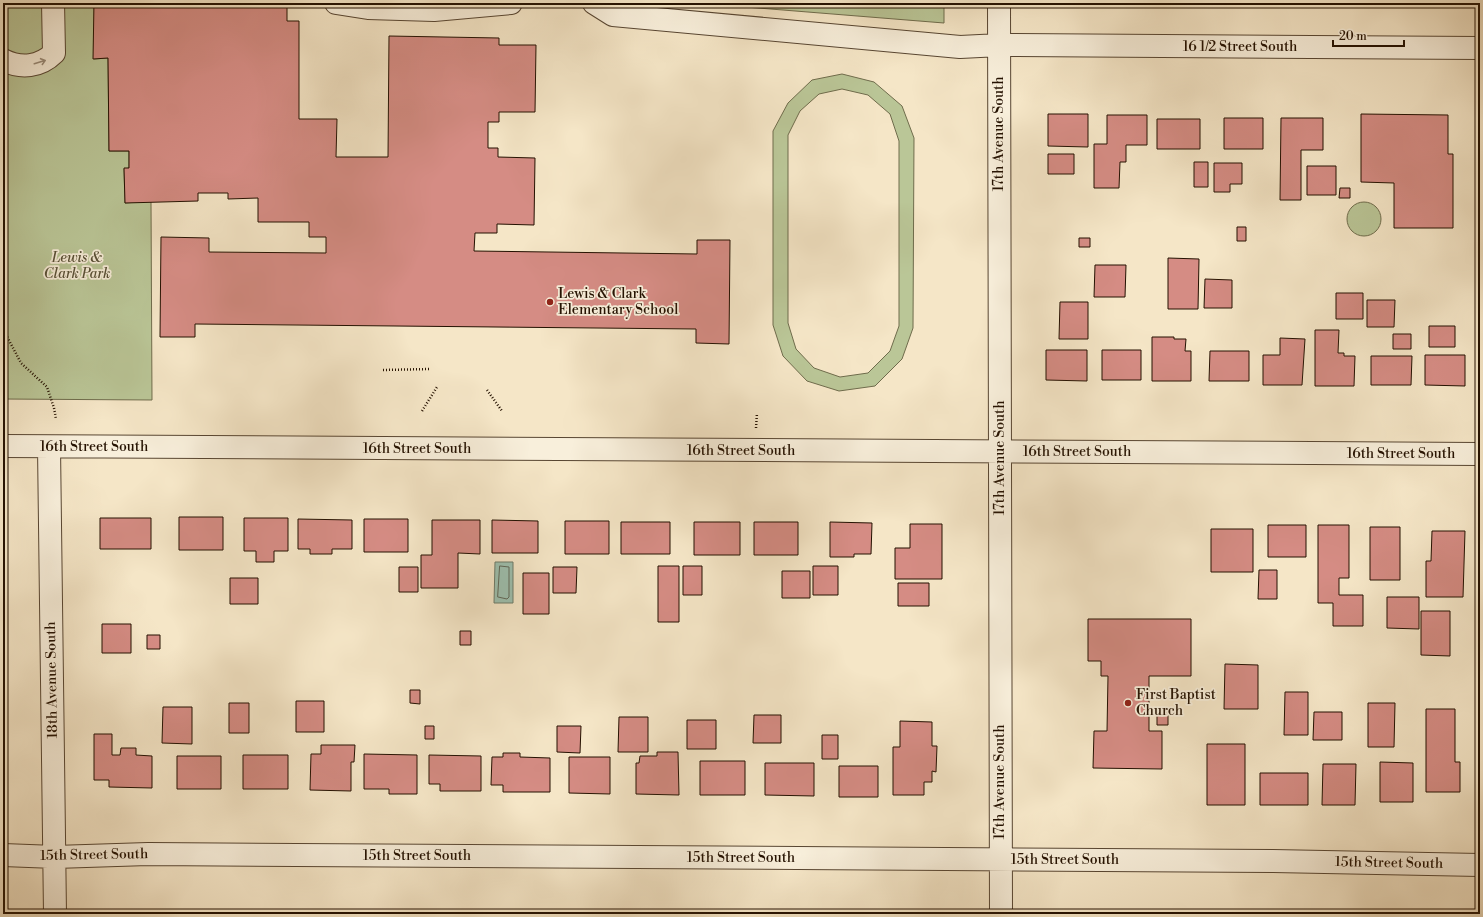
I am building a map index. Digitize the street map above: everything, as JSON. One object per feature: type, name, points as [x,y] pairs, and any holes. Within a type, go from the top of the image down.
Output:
[{"type":"street","points":[[3,60],[11,64],[27,66],[45,62],[54,53],[53,3]]},
{"type":"street","points":[[336,3],[368,8],[434,10],[511,3]]},
{"type":"street","name":"16 1/2 Street South","points":[[594,3],[613,15],[960,47],[1000,45],[1480,48]]},
{"type":"street","name":"17th Avenue South","points":[[999,3],[1001,914]]},
{"type":"street","name":"16th Street South","points":[[3,446],[1480,454]]},
{"type":"street","name":"18th Avenue South","points":[[49,447],[55,914]]},
{"type":"street","name":"15th Street South","points":[[3,856],[55,857],[156,854],[1273,861],[1480,865]]},
{"type":"path","points":[[3,329],[21,363],[47,387],[56,419]]},
{"type":"path","points":[[383,370],[429,369]]},
{"type":"path","points":[[422,411],[437,387]]},
{"type":"path","points":[[487,390],[502,412]]},
{"type":"path","points":[[756,434],[757,413]]},
{"type":"green space","name":"Lewis & Clark Park","points":[[3,3],[94,3],[94,59],[108,58],[109,151],[129,151],[129,168],[124,169],[125,203],[151,201],[152,400],[3,399]]},
{"type":"green space","points":[[696,3],[944,3],[944,23]]},
{"type":"green space","points":[[842,74],[874,82],[902,106],[914,138],[913,328],[902,359],[875,386],[839,391],[807,381],[783,356],[773,325],[773,131],[788,103],[812,80]],"holes":[[[842,89],[868,95],[890,114],[899,141],[899,326],[890,351],[868,373],[840,377],[814,368],[796,349],[788,323],[788,135],[800,111],[819,94]]]},
{"type":"green space","points":[[1361,202],[1367,202],[1371,203],[1378,209],[1381,219],[1380,226],[1374,233],[1367,236],[1361,236],[1357,235],[1350,229],[1347,222],[1347,216],[1348,212],[1354,205]]},
{"type":"water","points":[[495,562],[513,562],[513,603],[494,603]]},
{"type":"building","points":[[94,3],[287,3],[287,21],[299,21],[299,119],[337,119],[336,157],[388,157],[389,36],[499,38],[499,45],[536,45],[535,112],[499,112],[499,122],[488,122],[488,148],[498,148],[498,157],[535,158],[534,225],[497,224],[497,233],[475,233],[474,251],[697,254],[697,240],[730,240],[729,344],[696,343],[696,329],[195,324],[195,337],[160,337],[161,237],[209,238],[209,252],[326,253],[326,237],[309,237],[309,222],[258,222],[258,198],[228,199],[228,193],[198,193],[198,201],[125,203],[124,168],[129,168],[129,151],[109,151],[108,58],[93,59]]},
{"type":"building","points":[[1048,114],[1088,114],[1088,147],[1048,146]]},
{"type":"building","points":[[1361,114],[1448,115],[1448,154],[1453,154],[1453,228],[1394,228],[1394,183],[1361,182]]},
{"type":"building","points":[[1107,115],[1147,115],[1147,145],[1126,145],[1126,162],[1120,162],[1119,188],[1094,188],[1094,144],[1107,144]]},
{"type":"building","points":[[1224,118],[1263,118],[1263,149],[1224,149]]},
{"type":"building","points":[[1281,118],[1323,118],[1323,150],[1301,150],[1301,200],[1280,200]]},
{"type":"building","points":[[1157,119],[1200,119],[1200,149],[1157,149]]},
{"type":"building","points":[[1048,154],[1074,154],[1074,174],[1048,174]]},
{"type":"building","points":[[1194,162],[1208,162],[1208,187],[1194,187]]},
{"type":"building","points":[[1214,163],[1242,163],[1242,184],[1230,184],[1230,192],[1214,192]]},
{"type":"building","points":[[1307,166],[1336,166],[1336,195],[1307,195]]},
{"type":"building","points":[[1340,188],[1350,188],[1350,198],[1339,198]]},
{"type":"building","points":[[1237,227],[1246,227],[1246,241],[1237,241]]},
{"type":"building","points":[[1079,238],[1090,238],[1090,247],[1079,247]]},
{"type":"building","points":[[1168,258],[1199,259],[1198,309],[1168,309]]},
{"type":"building","points":[[1095,265],[1126,265],[1125,297],[1094,297]]},
{"type":"building","points":[[1205,279],[1232,280],[1232,308],[1204,308]]},
{"type":"building","points":[[1336,293],[1363,293],[1363,319],[1336,319]]},
{"type":"building","points":[[1367,300],[1395,300],[1394,327],[1367,327]]},
{"type":"building","points":[[1060,302],[1088,302],[1088,339],[1059,339]]},
{"type":"building","points":[[1429,326],[1455,326],[1455,347],[1429,347]]},
{"type":"building","points":[[1315,330],[1339,330],[1338,353],[1344,353],[1344,356],[1355,356],[1354,386],[1315,386]]},
{"type":"building","points":[[1393,334],[1411,334],[1411,349],[1393,349]]},
{"type":"building","points":[[1152,337],[1174,337],[1174,339],[1186,339],[1185,351],[1191,351],[1191,381],[1152,381]]},
{"type":"building","points":[[1280,338],[1305,339],[1302,385],[1263,385],[1263,355],[1280,355]]},
{"type":"building","points":[[1046,350],[1087,350],[1087,381],[1046,380]]},
{"type":"building","points":[[1102,350],[1141,350],[1141,380],[1102,380]]},
{"type":"building","points":[[1210,351],[1249,351],[1249,381],[1209,381]]},
{"type":"building","points":[[1425,355],[1465,355],[1465,386],[1425,385]]},
{"type":"building","points":[[1371,356],[1412,356],[1411,385],[1371,385]]},
{"type":"building","points":[[179,517],[223,517],[223,550],[179,550]]},
{"type":"building","points":[[100,518],[151,518],[151,549],[100,549]]},
{"type":"building","points":[[244,518],[288,518],[288,551],[274,551],[274,562],[256,562],[256,551],[244,551]]},
{"type":"building","points":[[298,519],[352,520],[352,549],[332,549],[332,554],[310,554],[310,549],[298,549]]},
{"type":"building","points":[[364,519],[408,519],[408,552],[364,552]]},
{"type":"building","points":[[432,520],[480,520],[480,554],[458,553],[458,588],[421,588],[421,555],[432,555]]},
{"type":"building","points":[[492,520],[538,521],[538,553],[492,553]]},
{"type":"building","points":[[565,521],[609,521],[609,554],[565,554]]},
{"type":"building","points":[[621,522],[670,522],[670,554],[621,554]]},
{"type":"building","points":[[694,522],[740,522],[740,555],[694,555]]},
{"type":"building","points":[[754,522],[798,522],[798,555],[754,555]]},
{"type":"building","points":[[830,522],[872,523],[871,554],[854,554],[854,557],[830,557]]},
{"type":"building","points":[[910,524],[942,524],[942,579],[895,579],[895,548],[910,548]]},
{"type":"building","points":[[1268,525],[1306,525],[1306,557],[1268,557]]},
{"type":"building","points":[[1318,525],[1349,525],[1349,578],[1339,578],[1339,595],[1363,595],[1363,626],[1333,626],[1333,603],[1318,603]]},
{"type":"building","points":[[1370,527],[1400,527],[1400,580],[1370,580]]},
{"type":"building","points":[[1211,529],[1253,529],[1253,572],[1211,572]]},
{"type":"building","points":[[1432,531],[1465,531],[1463,597],[1426,597],[1426,561],[1431,561]]},
{"type":"building","points":[[658,566],[679,566],[679,622],[658,622]]},
{"type":"building","points":[[683,566],[702,566],[702,595],[683,595]]},
{"type":"building","points":[[813,566],[838,566],[838,595],[813,595]]},
{"type":"building","points":[[399,567],[418,567],[418,592],[399,592]]},
{"type":"building","points":[[553,567],[577,567],[576,593],[553,593]]},
{"type":"building","points":[[1259,570],[1277,570],[1277,599],[1258,599]]},
{"type":"building","points":[[782,571],[810,571],[810,598],[782,598]]},
{"type":"building","points":[[523,573],[549,573],[549,614],[523,614]]},
{"type":"building","points":[[230,578],[258,578],[258,604],[230,604]]},
{"type":"building","points":[[898,583],[929,583],[929,606],[898,606]]},
{"type":"building","points":[[1387,597],[1419,597],[1419,629],[1387,628]]},
{"type":"building","points":[[1421,611],[1450,611],[1450,656],[1421,655]]},
{"type":"building","name":"First Baptist Church","points":[[1088,619],[1191,619],[1191,676],[1149,676],[1149,731],[1162,731],[1162,769],[1093,768],[1094,731],[1107,731],[1108,676],[1101,676],[1101,661],[1088,661]]},
{"type":"building","points":[[102,624],[131,624],[131,653],[102,653]]},
{"type":"building","points":[[460,631],[471,631],[471,645],[460,645]]},
{"type":"building","points":[[147,635],[160,635],[160,649],[147,649]]},
{"type":"building","points":[[1225,664],[1258,665],[1258,709],[1224,709]]},
{"type":"building","points":[[410,690],[420,690],[420,704],[410,703]]},
{"type":"building","points":[[1285,692],[1308,692],[1308,735],[1284,735]]},
{"type":"building","points":[[296,701],[324,701],[324,732],[296,732]]},
{"type":"building","points":[[229,703],[249,703],[249,733],[229,733]]},
{"type":"building","points":[[1368,703],[1395,703],[1394,747],[1368,747]]},
{"type":"building","points":[[163,707],[192,707],[192,744],[162,743]]},
{"type":"building","points":[[1426,709],[1455,709],[1455,762],[1460,762],[1460,792],[1426,792]]},
{"type":"building","points":[[1157,712],[1168,712],[1168,725],[1157,725]]},
{"type":"building","points":[[1314,712],[1342,712],[1342,740],[1313,740]]},
{"type":"building","points":[[754,715],[781,715],[781,743],[753,743]]},
{"type":"building","points":[[619,717],[648,717],[648,752],[618,752]]},
{"type":"building","points":[[687,720],[716,720],[716,749],[687,749]]},
{"type":"building","points":[[900,721],[932,722],[932,746],[937,746],[936,772],[932,771],[932,782],[924,782],[924,795],[893,795],[893,747],[900,747]]},
{"type":"building","points":[[425,726],[434,726],[434,739],[425,739]]},
{"type":"building","points":[[557,726],[581,726],[580,753],[557,752]]},
{"type":"building","points":[[94,734],[112,734],[112,755],[120,755],[121,748],[136,748],[136,755],[152,756],[152,788],[109,787],[109,780],[94,780]]},
{"type":"building","points":[[822,735],[838,735],[838,759],[822,759]]},
{"type":"building","points":[[1207,744],[1245,744],[1245,805],[1207,805]]},
{"type":"building","points":[[321,745],[355,745],[354,762],[351,762],[351,791],[310,790],[311,754],[321,754]]},
{"type":"building","points":[[657,752],[678,752],[679,795],[636,794],[636,763],[639,763],[640,756],[657,756]]},
{"type":"building","points":[[503,753],[520,753],[520,757],[550,758],[550,792],[503,792],[503,785],[491,785],[492,757],[503,757]]},
{"type":"building","points":[[364,754],[417,755],[417,794],[389,794],[389,789],[364,789]]},
{"type":"building","points":[[243,755],[288,755],[288,789],[243,789]]},
{"type":"building","points":[[429,755],[481,756],[481,791],[440,791],[440,784],[429,784]]},
{"type":"building","points":[[177,756],[221,756],[221,789],[177,789]]},
{"type":"building","points":[[569,757],[610,757],[610,794],[569,793]]},
{"type":"building","points":[[700,761],[745,761],[745,795],[700,795]]},
{"type":"building","points":[[1380,762],[1413,763],[1413,802],[1380,802]]},
{"type":"building","points":[[765,763],[814,763],[814,796],[765,795]]},
{"type":"building","points":[[1323,764],[1356,764],[1355,805],[1322,805]]},
{"type":"building","points":[[839,766],[878,766],[878,797],[839,797]]},
{"type":"building","points":[[1260,773],[1308,773],[1308,805],[1260,805]]},
{"type":"place","name":"Lewis & Clark Elementary School","points":[[550,302]]},
{"type":"place","name":"First Baptist Church","points":[[1128,703]]}]
